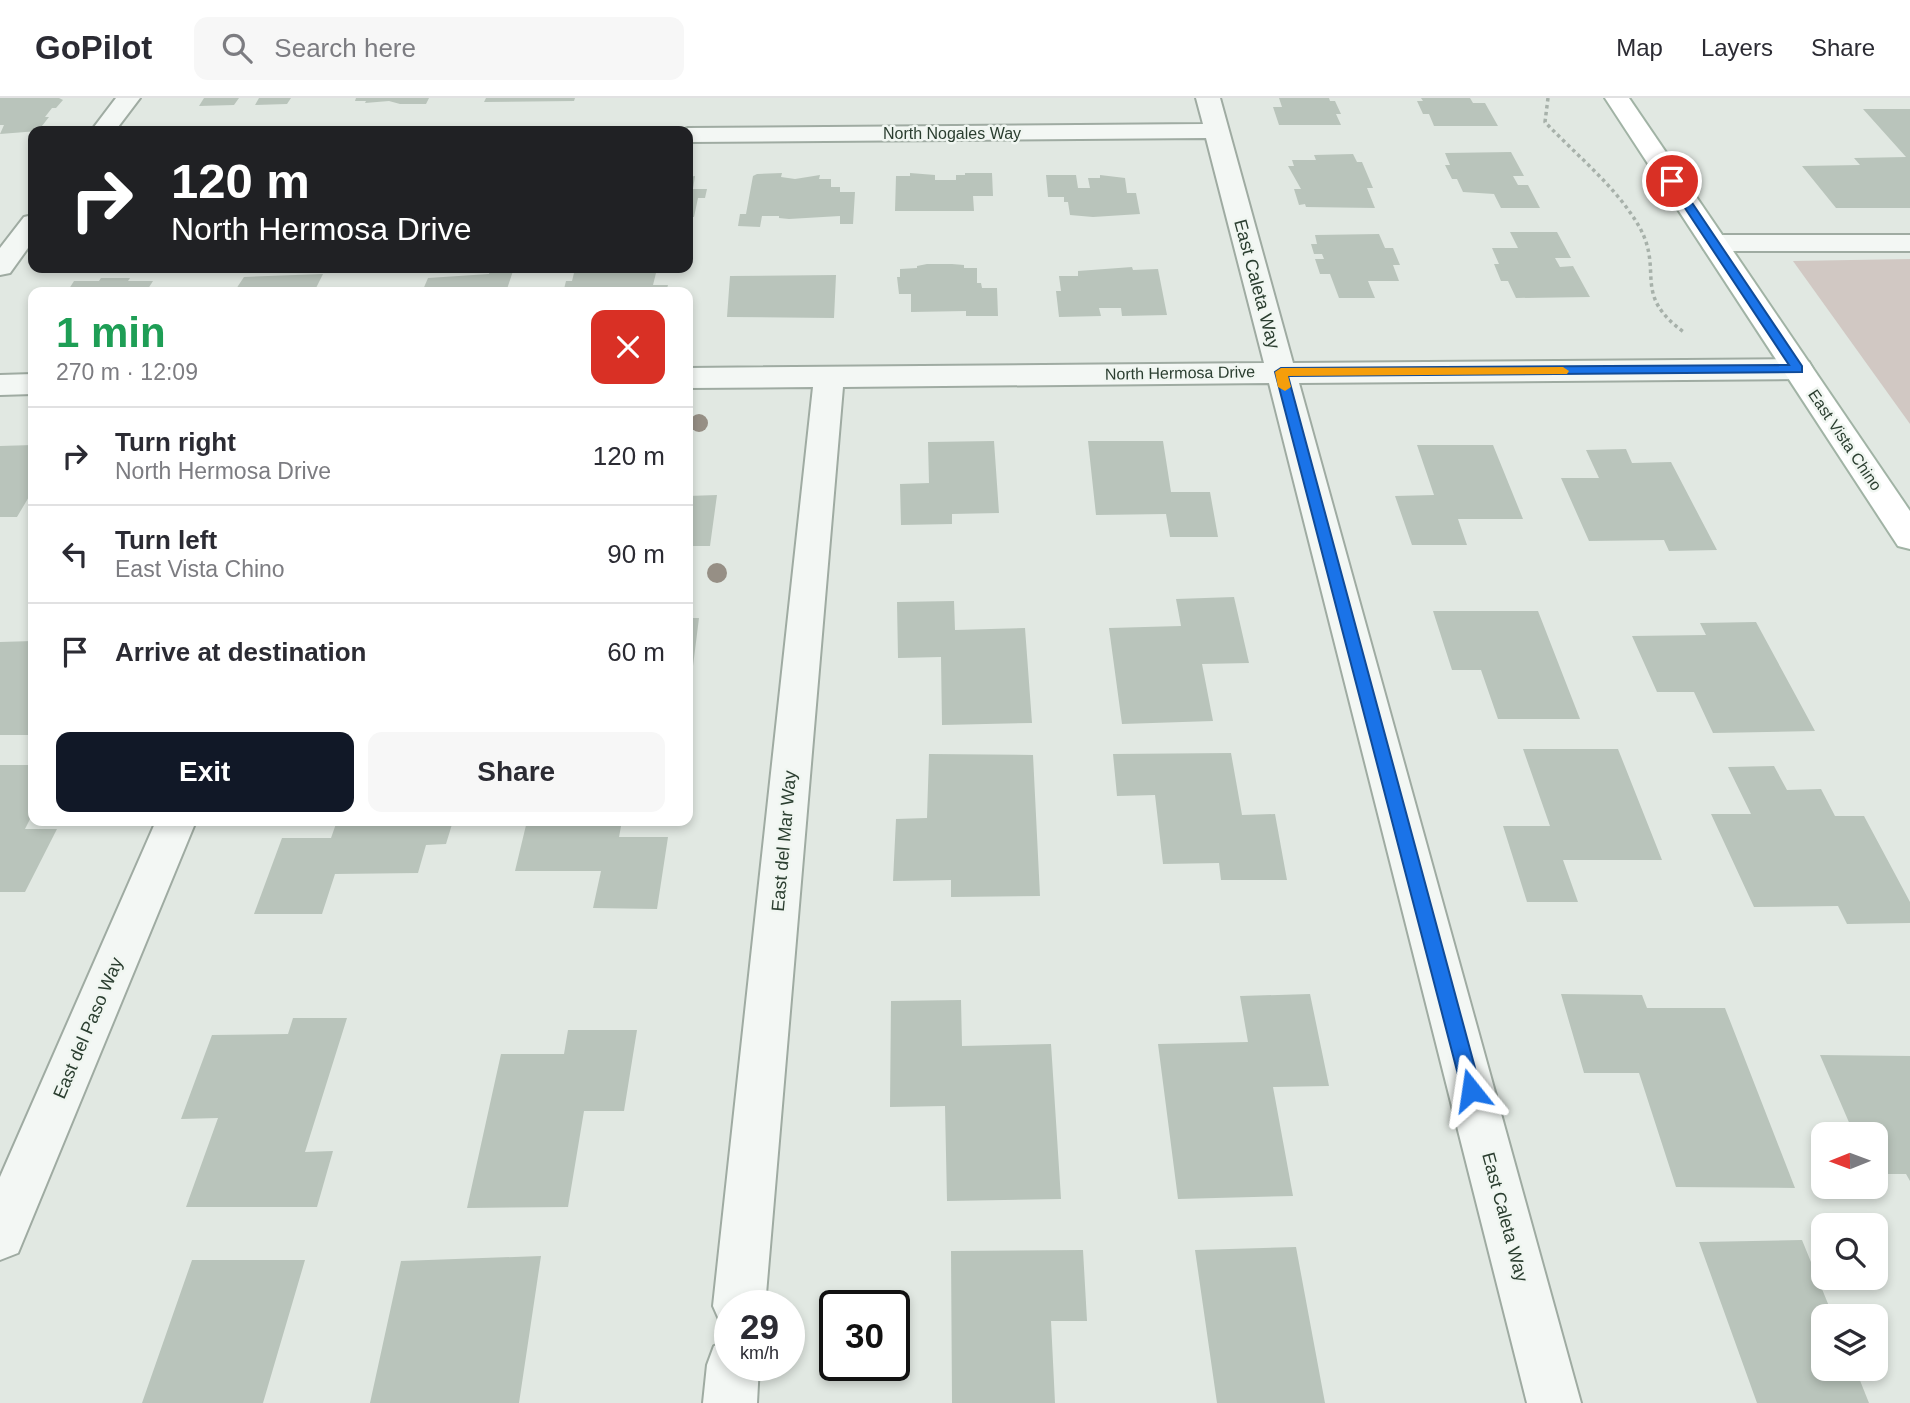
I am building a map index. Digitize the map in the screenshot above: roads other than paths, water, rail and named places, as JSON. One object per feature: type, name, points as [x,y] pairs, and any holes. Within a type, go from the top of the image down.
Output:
[{"type":"main road","name":"East Vista Chino","points":[[1616,98],[1910,537]]},
{"type":"street","points":[[107,126],[128,98]]},
{"type":"street","name":"North Nogales Way","points":[[693,135],[1212,114]]},
{"type":"street","name":"East Caleta Way","points":[[1212,114],[1555,1403]]},
{"type":"street","points":[[0,267],[28,230]]},
{"type":"street","points":[[1714,243],[1910,243]]},
{"type":"street","name":"North Hermosa Drive","points":[[693,378],[1798,369]]},
{"type":"street","name":"East del Mar Way","points":[[741,1290],[829,376]]},
{"type":"street","points":[[0,385],[28,384]]},
{"type":"street","name":"East del Paso Way","points":[[0,1235],[174,826]]},
{"type":"street","points":[[730,1403],[732,1381]]}]
